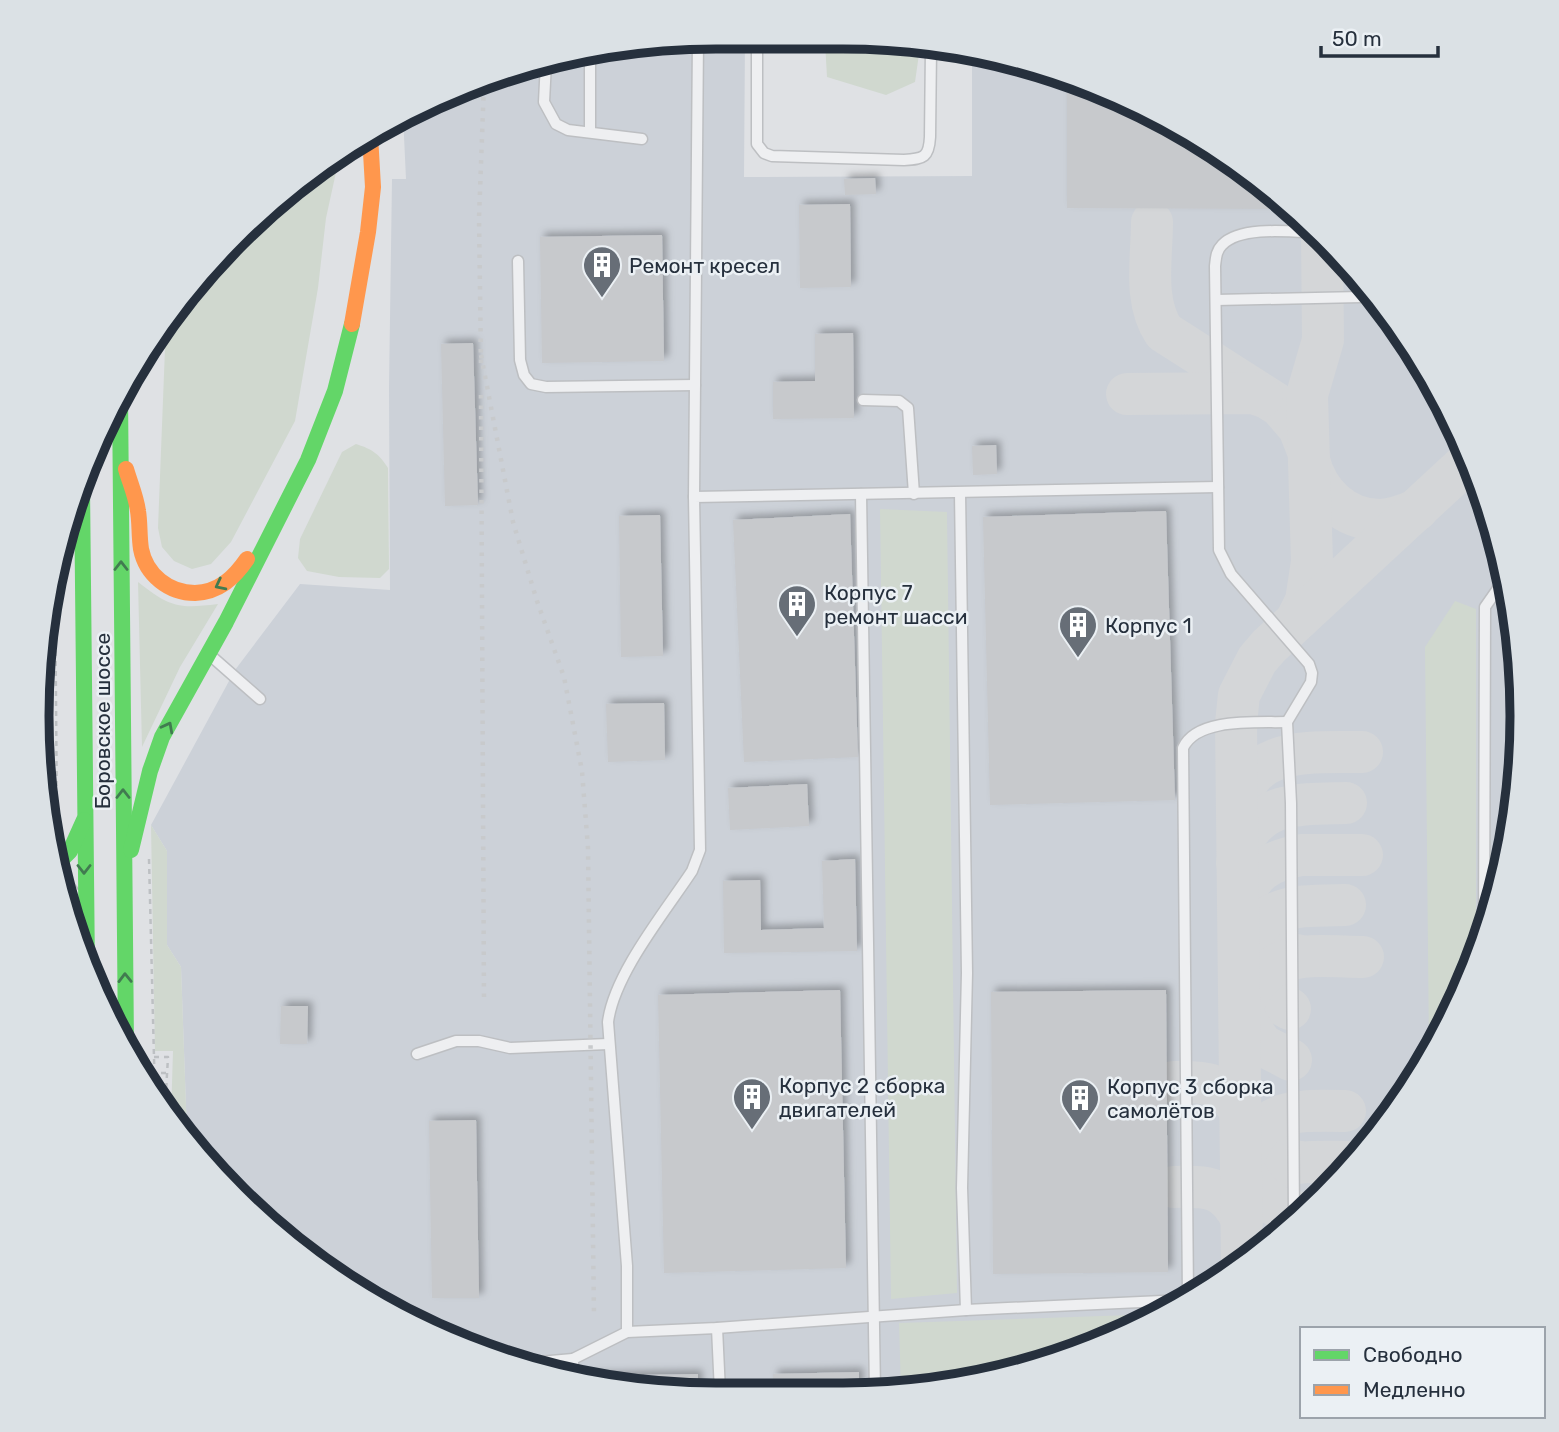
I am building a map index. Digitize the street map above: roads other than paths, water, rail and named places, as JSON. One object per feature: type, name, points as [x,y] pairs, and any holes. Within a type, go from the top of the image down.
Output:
[{"type":"street","points":[[124,887],[152,763],[162,737],[208,654],[327,415],[351,331],[372,200],[370,145]]},
{"type":"street","name":"Боровское шоссе","points":[[120,416],[126,1026]]},
{"type":"street","points":[[121,452],[138,512],[144,559],[152,574],[169,587],[183,592],[202,593],[230,581],[279,515]]},
{"type":"street","name":"Боровское шоссе","points":[[82,508],[86,936]]},
{"type":"street","points":[[64,857],[70,851],[84,820]]},
{"type":"street","points":[[79,912],[86,927]]},
{"type":"lane","points":[[627,1332],[626,1266],[608,1044],[609,1008],[618,986],[692,871],[700,850],[694,497],[698,49]]},
{"type":"lane","points":[[757,49],[757,144],[764,153],[772,156],[904,160],[924,157],[930,144],[931,55]]},
{"type":"lane","points":[[590,61],[590,132]]},
{"type":"lane","points":[[546,71],[544,102],[556,124],[568,130],[642,139]]},
{"type":"lane","points":[[1294,1207],[1291,803],[1287,722],[1307,691],[1312,673],[1309,664],[1231,574],[1222,561],[1219,550],[1216,253],[1222,244],[1236,236],[1253,232],[1303,233]]},
{"type":"lane","points":[[517,261],[520,359],[526,381],[546,387],[695,385]]},
{"type":"lane","points":[[1216,300],[1361,297]]},
{"type":"lane","points":[[863,400],[899,401],[908,408],[914,494]]},
{"type":"lane","points":[[694,497],[1218,487]]},
{"type":"lane","points":[[861,494],[875,1382]]},
{"type":"lane","points":[[960,494],[967,972],[962,1188],[966,1310]]},
{"type":"lane","points":[[1484,899],[1485,607],[1498,589]]},
{"type":"lane","points":[[208,654],[260,699]]},
{"type":"lane","points":[[1186,1288],[1183,748],[1187,740],[1205,729],[1236,723],[1287,722]]},
{"type":"lane","points":[[417,1054],[456,1041],[480,1041],[510,1048],[608,1044]]},
{"type":"lane","points":[[548,1361],[573,1359],[627,1332],[1164,1300]]},
{"type":"lane","points":[[717,1328],[720,1383]]},
{"type":"lane","points":[[573,1359],[573,1367]]},
{"type":"railway","points":[[481,363],[479,218],[484,91]]},
{"type":"railway","points":[[481,355],[513,522],[564,677],[582,771],[588,848],[594,1315]]},
{"type":"railway","points":[[481,395],[484,1003]]},
{"type":"place","name":"Ремонт кресел","points":[[602,299]]},
{"type":"place","name":"Корпус 7 ремонт шасси","points":[[797,638]]},
{"type":"place","name":"Корпус 1","points":[[1078,659]]},
{"type":"place","name":"Корпус 2 сборка двигателей","points":[[752,1131]]},
{"type":"place","name":"Корпус 3 сборка самолётов","points":[[1080,1132]]}]
